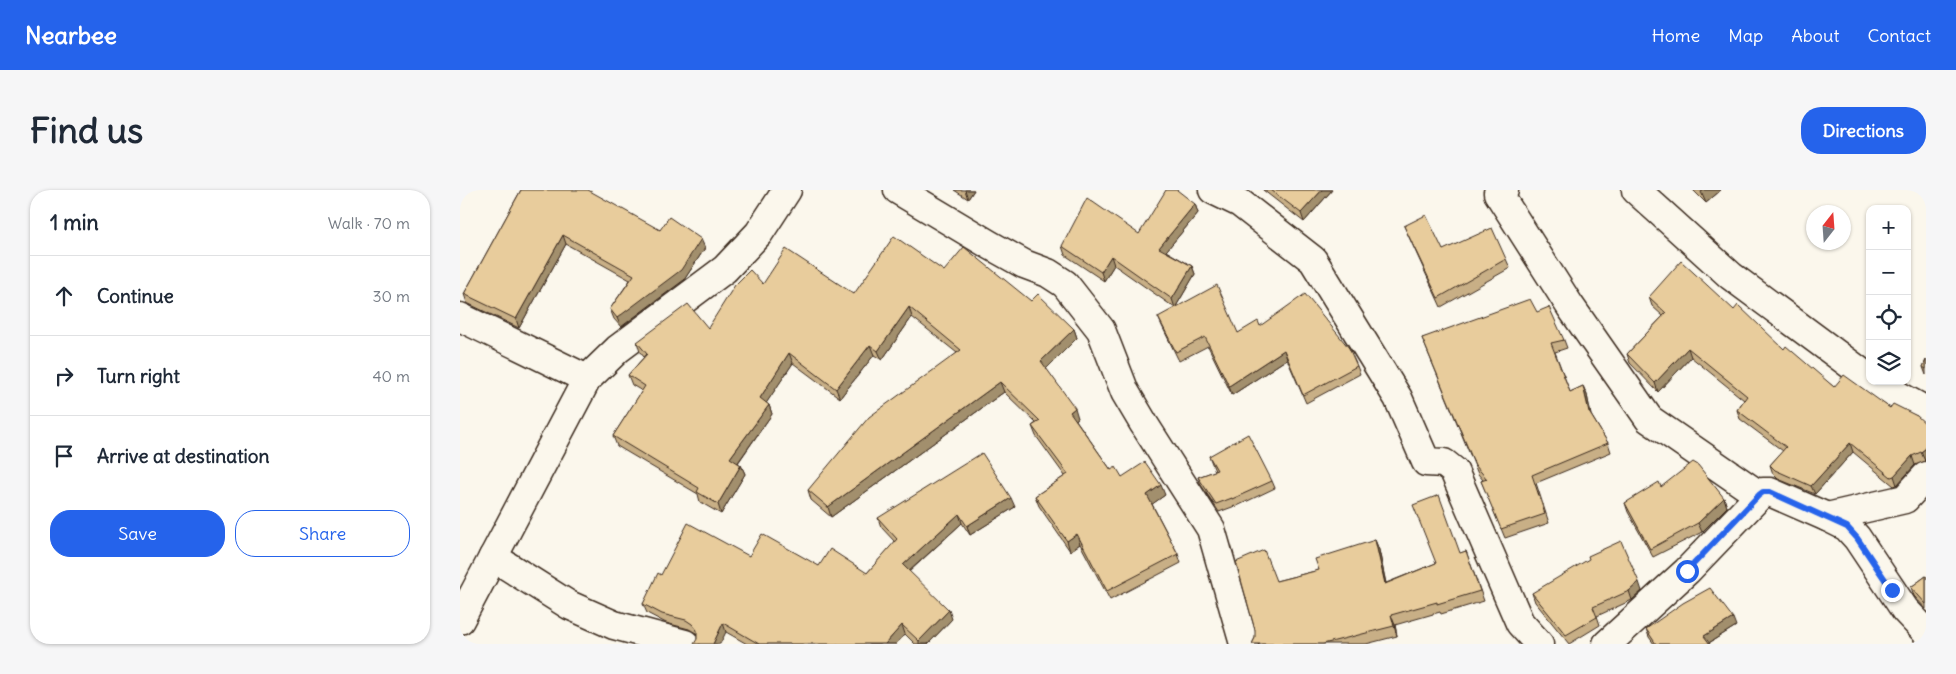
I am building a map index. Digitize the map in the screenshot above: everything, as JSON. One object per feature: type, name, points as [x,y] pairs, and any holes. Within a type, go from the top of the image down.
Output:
[{"type":"street","points":[[460,620],[587,379],[618,349],[725,269],[759,233],[787,190]]},
{"type":"street","points":[[898,190],[990,246],[1024,264],[1048,273],[1065,284],[1101,330],[1125,392],[1211,529],[1244,644]]},
{"type":"street","points":[[1213,190],[1240,203],[1313,260],[1398,398],[1426,462],[1444,463],[1454,472],[1520,623],[1539,644]]},
{"type":"street","points":[[1504,190],[1498,193],[1570,306],[1649,419],[1759,495]]},
{"type":"street","points":[[1636,190],[1730,276],[1866,376]]},
{"type":"street","points":[[460,317],[587,379]]},
{"type":"street","points":[[1880,385],[1926,411]]},
{"type":"street","points":[[1827,517],[1905,499],[1926,476]]},
{"type":"street","points":[[1607,644],[1687,571],[1763,492],[1770,492],[1847,527],[1857,538],[1905,610],[1926,632]]},
{"type":"street","points":[[493,557],[569,605],[614,625],[685,644]]},
{"type":"street","points":[[1520,623],[1554,644]]},
{"type":"building","points":[[521,190],[588,190],[660,230],[669,217],[701,239],[681,270],[617,318],[610,309],[634,275],[563,235],[516,319],[464,294]]},
{"type":"building","points":[[1166,190],[1177,190],[1195,204],[1159,248],[1192,266],[1172,299],[1111,256],[1101,272],[1062,246],[1087,198],[1139,234]]},
{"type":"building","points":[[1271,190],[1322,190],[1301,213]]},
{"type":"building","points":[[1426,215],[1443,250],[1492,228],[1506,259],[1438,298],[1404,226]]},
{"type":"building","points":[[894,236],[944,271],[964,247],[1031,301],[1038,294],[1074,329],[1041,361],[1075,408],[1070,412],[1111,470],[1116,467],[1122,477],[1145,462],[1161,485],[1147,495],[1178,554],[1107,591],[1077,534],[1067,541],[1035,496],[1068,474],[1032,426],[1040,421],[1000,382],[828,507],[808,490],[869,417],[961,350],[909,307],[878,351],[870,345],[836,389],[789,353],[760,398],[769,405],[730,458],[741,465],[718,504],[697,492],[699,488],[613,436],[645,386],[628,375],[647,354],[637,342],[688,304],[708,328],[735,285],[750,270],[763,284],[786,249],[854,294]]},
{"type":"building","points":[[1681,261],[1734,310],[1738,305],[1784,349],[1786,346],[1834,387],[1844,375],[1890,408],[1893,404],[1917,416],[1926,424],[1926,448],[1912,456],[1891,477],[1850,443],[1811,486],[1775,470],[1770,465],[1786,447],[1737,410],[1747,396],[1688,348],[1655,383],[1627,354],[1666,313],[1649,297]]},
{"type":"building","points":[[1217,285],[1238,333],[1258,321],[1260,326],[1305,294],[1349,348],[1357,366],[1303,395],[1284,350],[1229,386],[1205,337],[1176,352],[1158,317]]},
{"type":"building","points":[[1530,299],[1537,312],[1549,307],[1564,340],[1551,343],[1570,392],[1583,386],[1589,412],[1608,443],[1532,475],[1545,514],[1501,529],[1481,481],[1487,479],[1475,465],[1422,338]]},
{"type":"building","points":[[1248,434],[1272,481],[1216,504],[1198,477],[1217,470],[1209,456]]},
{"type":"building","points":[[982,453],[1011,498],[967,526],[959,514],[903,565],[949,610],[919,641],[902,625],[885,644],[759,644],[723,623],[713,644],[694,644],[697,639],[697,630],[692,624],[686,620],[662,614],[643,604],[658,573],[661,575],[688,523],[749,556],[762,534],[819,566],[830,549],[867,573],[897,539],[878,518]]},
{"type":"building","points":[[1693,462],[1698,465],[1724,498],[1698,523],[1650,549],[1625,503],[1659,482],[1661,487]]},
{"type":"building","points":[[1439,495],[1460,553],[1466,551],[1480,591],[1391,615],[1394,626],[1323,644],[1252,644],[1255,638],[1255,630],[1236,562],[1264,550],[1276,581],[1319,570],[1315,559],[1375,540],[1385,584],[1436,563],[1413,505]]},
{"type":"building","points":[[1621,541],[1639,582],[1629,591],[1593,607],[1597,617],[1566,635],[1532,593],[1589,559],[1588,556]]},
{"type":"building","points":[[1926,576],[1926,604],[1911,587]]},
{"type":"building","points":[[1710,588],[1733,618],[1704,636],[1710,644],[1656,644],[1646,629],[1683,603]]},
{"type":"route","points":[[1687,571],[1759,495],[1763,492],[1770,492],[1847,527],[1857,538],[1892,590]]}]
